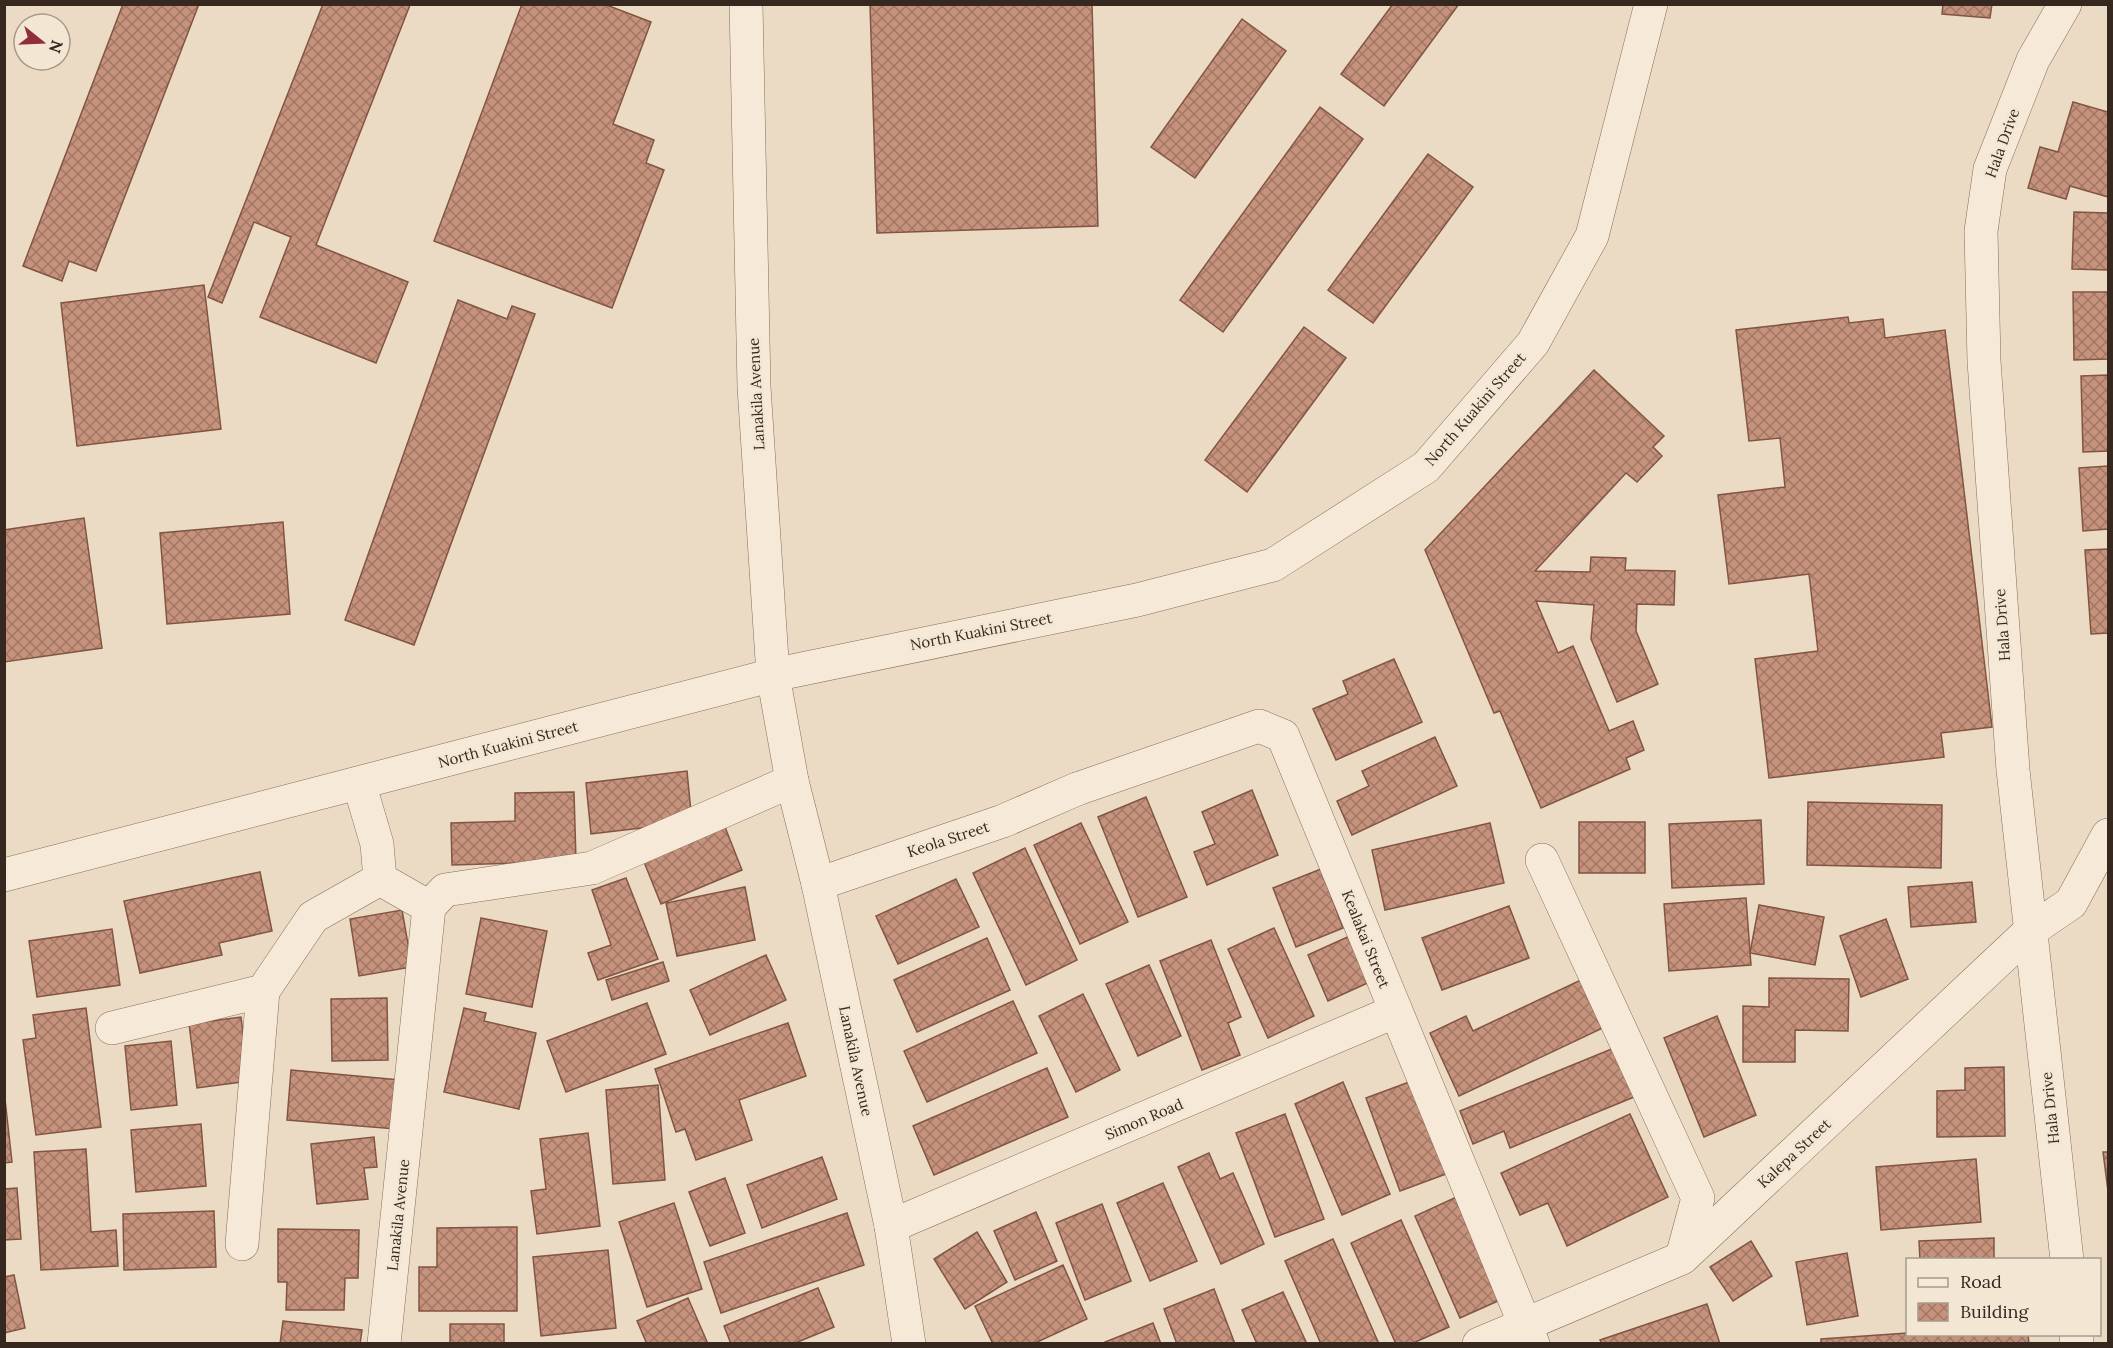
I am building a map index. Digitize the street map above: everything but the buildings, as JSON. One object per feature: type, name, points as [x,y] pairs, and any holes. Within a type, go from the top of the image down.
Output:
[{"type":"street","name":"Lanakila Avenue","points":[[746,4],[754,387],[773,675],[792,782],[818,884],[891,1226],[905,1342]]},
{"type":"street","name":"North Kuakini Street","points":[[4,875],[773,675],[1137,600],[1273,565],[1426,467],[1533,343],[1592,236],[1651,4]]},
{"type":"street","name":"Hala Drive","points":[[2065,4],[2033,60],[1990,169],[1981,231],[1984,361],[2010,735],[2067,1258]]},
{"type":"street","name":"Kealakai Street","points":[[1077,789],[1259,726],[1283,736],[1529,1334]]},
{"type":"street","points":[[380,879],[429,907],[445,890],[592,868],[792,782]]},
{"type":"street","points":[[359,783],[377,844],[380,879]]},
{"type":"street","name":"Keola Street","points":[[818,884],[1003,821],[1077,789]]},
{"type":"street","name":"Kalepa Street","points":[[1479,1344],[1529,1334],[1682,1258],[2030,931],[2071,903],[2109,835]]},
{"type":"street","points":[[1542,861],[1698,1198],[1682,1258]]},
{"type":"street","points":[[242,1244],[263,991],[313,917],[380,879]]},
{"type":"street","name":"Lanakila Avenue","points":[[384,1344],[429,907]]},
{"type":"street","points":[[112,1028],[263,991]]},
{"type":"street","name":"Simon Road","points":[[891,1226],[1396,1011]]}]
